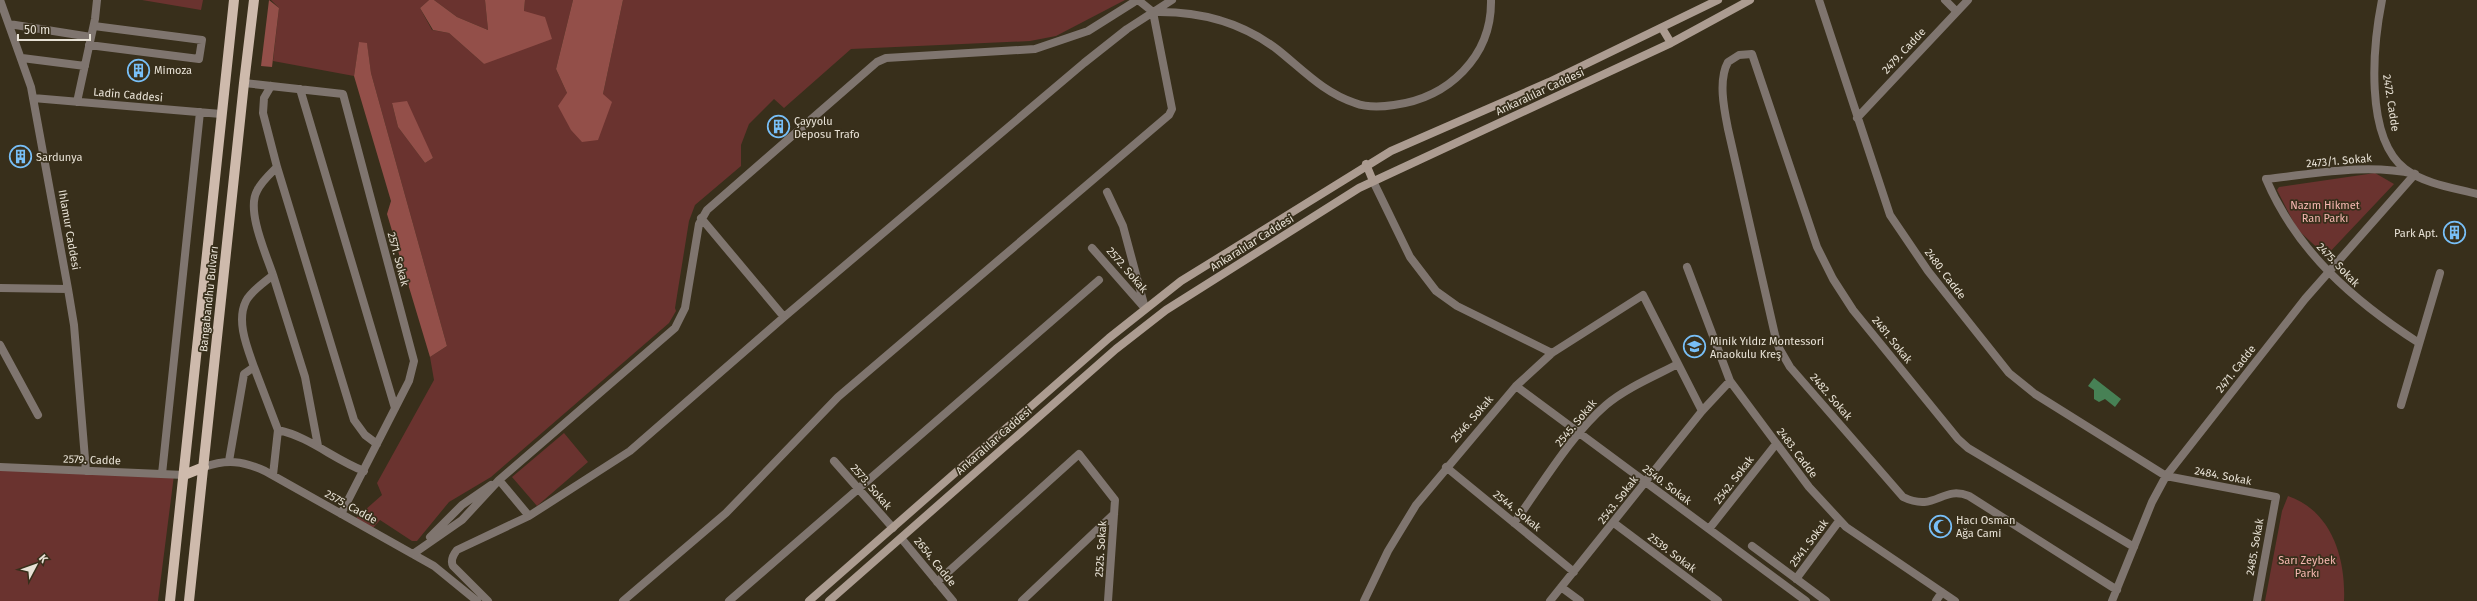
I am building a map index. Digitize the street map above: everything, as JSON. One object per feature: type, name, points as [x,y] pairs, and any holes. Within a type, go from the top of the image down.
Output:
[{"type":"main road","name":"Bangabandhu Bulvarı","points":[[170,601],[234,0]]},
{"type":"main road","name":"Bangabandhu Bulvarı","points":[[189,601],[254,0]]},
{"type":"main road","name":"Ankaralılar Caddesi","points":[[810,601],[1145,308],[1181,281],[1366,164],[1405,143],[1549,82],[1718,0]]},
{"type":"main road","name":"Ankaralılar Caddesi","points":[[829,601],[1148,323],[1373,181],[1671,43],[1750,0]]},
{"type":"main road","points":[[1662,28],[1671,43]]},
{"type":"main road","points":[[1366,164],[1373,181]]},
{"type":"main road","points":[[184,475],[204,467]]},
{"type":"main road","points":[[893,528],[901,538]]},
{"type":"street","points":[[77,102],[94,26],[96,0]]},
{"type":"street","points":[[413,554],[462,505],[499,480],[675,328],[685,308],[701,218],[719,199],[877,62],[886,58],[1035,50],[1088,31],[1138,0],[1153,12],[1199,16],[1223,20],[1243,28],[1266,41],[1324,88],[1355,103],[1376,107],[1421,100],[1435,93],[1459,76],[1467,67],[1486,35],[1491,0]]},
{"type":"street","points":[[488,601],[454,566],[452,559],[454,554],[464,547],[529,516],[630,451],[784,316],[1084,63],[1127,29],[1172,0]]},
{"type":"street","name":"2480. Cadde","points":[[1820,0],[1857,118],[1890,215],[1915,253],[1996,359],[2009,373],[2035,394],[2166,476]]},
{"type":"street","points":[[1945,0],[1956,11]]},
{"type":"street","name":"2479. Cadde","points":[[1857,118],[1956,11],[1968,0]]},
{"type":"street","name":"2472. Cadde","points":[[2382,0],[2375,60],[2379,112],[2392,153],[2406,169],[2414,174]]},
{"type":"street","name":"Ihlamur Caddesi","points":[[0,1],[22,58],[33,98],[68,289],[74,325],[86,471]]},
{"type":"street","points":[[623,601],[726,513],[838,397],[1169,115],[1172,110],[1153,12]]},
{"type":"street","points":[[9,24],[90,41],[199,59],[202,40],[94,26]]},
{"type":"street","name":"2481. Sokak","points":[[1752,54],[1817,247],[1833,279],[1854,310],[1958,439],[1968,448],[2134,547]]},
{"type":"street","name":"2482. Sokak","points":[[1752,54],[1739,55],[1728,62],[1724,74],[1724,105],[1729,137],[1775,335],[1786,362],[1903,497],[1922,503],[1950,493],[1959,492],[1969,496],[2117,590]]},
{"type":"street","points":[[22,58],[85,66]]},
{"type":"street","name":"2571. Sokak","points":[[244,83],[343,94],[414,361],[412,375],[341,514]]},
{"type":"street","points":[[272,86],[266,94],[263,113],[277,167],[354,420],[365,435],[377,444]]},
{"type":"street","points":[[300,89],[395,408]]},
{"type":"street","name":"Ladin Caddesi","points":[[33,98],[221,114]]},
{"type":"street","points":[[162,474],[200,112]]},
{"type":"street","points":[[277,167],[256,191],[253,201],[254,215],[305,377],[318,446]]},
{"type":"street","name":"2473/1. Sokak","points":[[2266,178],[2370,168],[2388,169],[2414,174],[2477,194]]},
{"type":"street","name":"2471. Cadde","points":[[2112,601],[2152,502],[2166,476],[2328,272],[2414,174]]},
{"type":"street","name":"2475. Sokak","points":[[2266,178],[2274,197],[2296,234],[2328,272],[2363,304],[2419,343]]},
{"type":"street","points":[[1373,181],[1410,257],[1436,292],[1457,306],[1552,353]]},
{"type":"street","points":[[1107,192],[1123,226],[1145,308]]},
{"type":"street","points":[[701,218],[784,316]]},
{"type":"street","name":"2572. Sokak","points":[[1092,248],[1145,308]]},
{"type":"street","name":"2483. Cadde","points":[[1687,267],[1730,381],[1809,487],[1840,521],[1955,601]]},
{"type":"street","points":[[2401,404],[2440,273]]},
{"type":"street","points":[[273,275],[247,299],[244,308],[243,330],[254,367],[278,430],[273,475]]},
{"type":"street","points":[[729,601],[1099,280]]},
{"type":"street","points":[[0,288],[68,289]]},
{"type":"street","name":"2546. Sokak","points":[[1364,601],[1377,570],[1399,531],[1446,467],[1516,386],[1552,353],[1643,295],[1678,364]]},
{"type":"street","points":[[0,345],[38,415]]},
{"type":"street","points":[[1678,364],[1702,411]]},
{"type":"street","name":"2545. Sokak","points":[[1514,523],[1580,433],[1614,399],[1678,364]]},
{"type":"street","points":[[229,461],[244,374],[254,367]]},
{"type":"street","name":"2543. Sokak","points":[[1550,601],[1614,523],[1702,411],[1730,381]]},
{"type":"street","name":"2540. Sokak","points":[[1516,386],[1806,601]]},
{"type":"street","points":[[278,430],[296,435],[318,446],[339,460],[364,470]]},
{"type":"street","name":"2542. Sokak","points":[[1709,529],[1776,444]]},
{"type":"street","name":"2525. Sokak","points":[[937,582],[1079,454],[1115,500],[1108,601]]},
{"type":"street","name":"2575. Cadde","points":[[204,467],[229,461],[245,463],[273,475],[413,554],[442,572],[477,601]]},
{"type":"street","name":"2573. Sokak","points":[[834,461],[893,528]]},
{"type":"street","name":"2579. Cadde","points":[[0,467],[184,475]]},
{"type":"street","name":"2544. Sokak","points":[[1446,467],[1574,572]]},
{"type":"street","name":"2484. Sokak","points":[[2166,476],[2276,497]]},
{"type":"street","points":[[499,480],[529,516]]},
{"type":"street","name":"2485. Sokak","points":[[2257,601],[2276,497]]},
{"type":"street","points":[[1022,601],[1114,514]]},
{"type":"street","name":"2541. Sokak","points":[[1796,579],[1840,521]]},
{"type":"street","name":"2539. Sokak","points":[[1614,523],[1718,601]]},
{"type":"street","name":"2654. Cadde","points":[[901,538],[953,601]]},
{"type":"street","points":[[1752,546],[1822,600]]},
{"type":"street","points":[[1561,587],[1580,601]]},
{"type":"street","points":[[1936,601],[1942,592]]},
{"type":"green space","points":[[142,0],[203,0],[201,10]]},
{"type":"green space","points":[[271,0],[429,0],[420,8],[432,30],[449,33],[484,64],[524,11],[525,0],[573,0],[556,69],[567,93],[603,94],[623,0],[1125,0],[1056,36],[1030,41],[851,49],[784,108],[774,99],[749,124],[741,145],[741,166],[695,205],[689,221],[675,308],[676,311],[669,323],[491,477],[449,502],[417,541],[412,541],[380,520],[373,528],[356,518],[382,495],[377,483],[434,380],[430,357],[447,346],[371,73],[367,44],[359,43],[354,76],[273,61],[279,8]],"holes":[[[392,103],[433,158],[425,163],[398,127]]]},
{"type":"green space","points":[[434,0],[485,0],[488,30],[457,17]]},
{"type":"green space","name":"Nazım Hikmet Ran Parkı","points":[[2375,173],[2394,184],[2326,256],[2297,229],[2277,190],[2279,187]]},
{"type":"green space","points":[[564,433],[588,462],[537,506],[512,477]]},
{"type":"green space","points":[[0,467],[174,475],[158,601],[0,601]]},
{"type":"green space","name":"Sarı Zeybek Parkı","points":[[2288,496],[2303,503],[2316,513],[2326,525],[2333,538],[2339,553],[2342,569],[2344,601],[2265,601],[2282,511]]},
{"type":"shaded area","points":[[269,0],[279,8],[272,67],[261,66]]},
{"type":"shaded area","points":[[429,0],[434,0],[457,17],[488,30],[485,0],[525,0],[524,11],[545,17],[552,39],[484,64],[449,33],[433,30],[420,8]]},
{"type":"shaded area","points":[[573,0],[623,0],[603,94],[612,102],[598,140],[582,142],[571,130],[558,106],[567,93],[556,69]]},
{"type":"shaded area","points":[[359,42],[367,43],[371,73],[447,346],[430,357],[387,214],[391,201],[354,76]]},
{"type":"shaded area","points":[[407,101],[433,158],[425,163],[398,127],[392,103]]},
{"type":"shaded area","points":[[2094,378],[2121,399],[2115,407],[2105,399],[2099,402],[2094,399],[2094,390],[2088,386]]},
{"type":"place","name":"Mimoza","points":[[138,70]]},
{"type":"place","name":"Çayyolu Deposu Trafo","points":[[779,127]]},
{"type":"place","name":"Sardunya","points":[[21,157]]},
{"type":"place","name":"Park Apt.","points":[[2454,233]]},
{"type":"place","name":"Minik Yıldız Montessori Anaokulu Kreş","points":[[1694,347]]},
{"type":"place","name":"Hacı Osman Ağa Cami","points":[[1940,526]]}]
